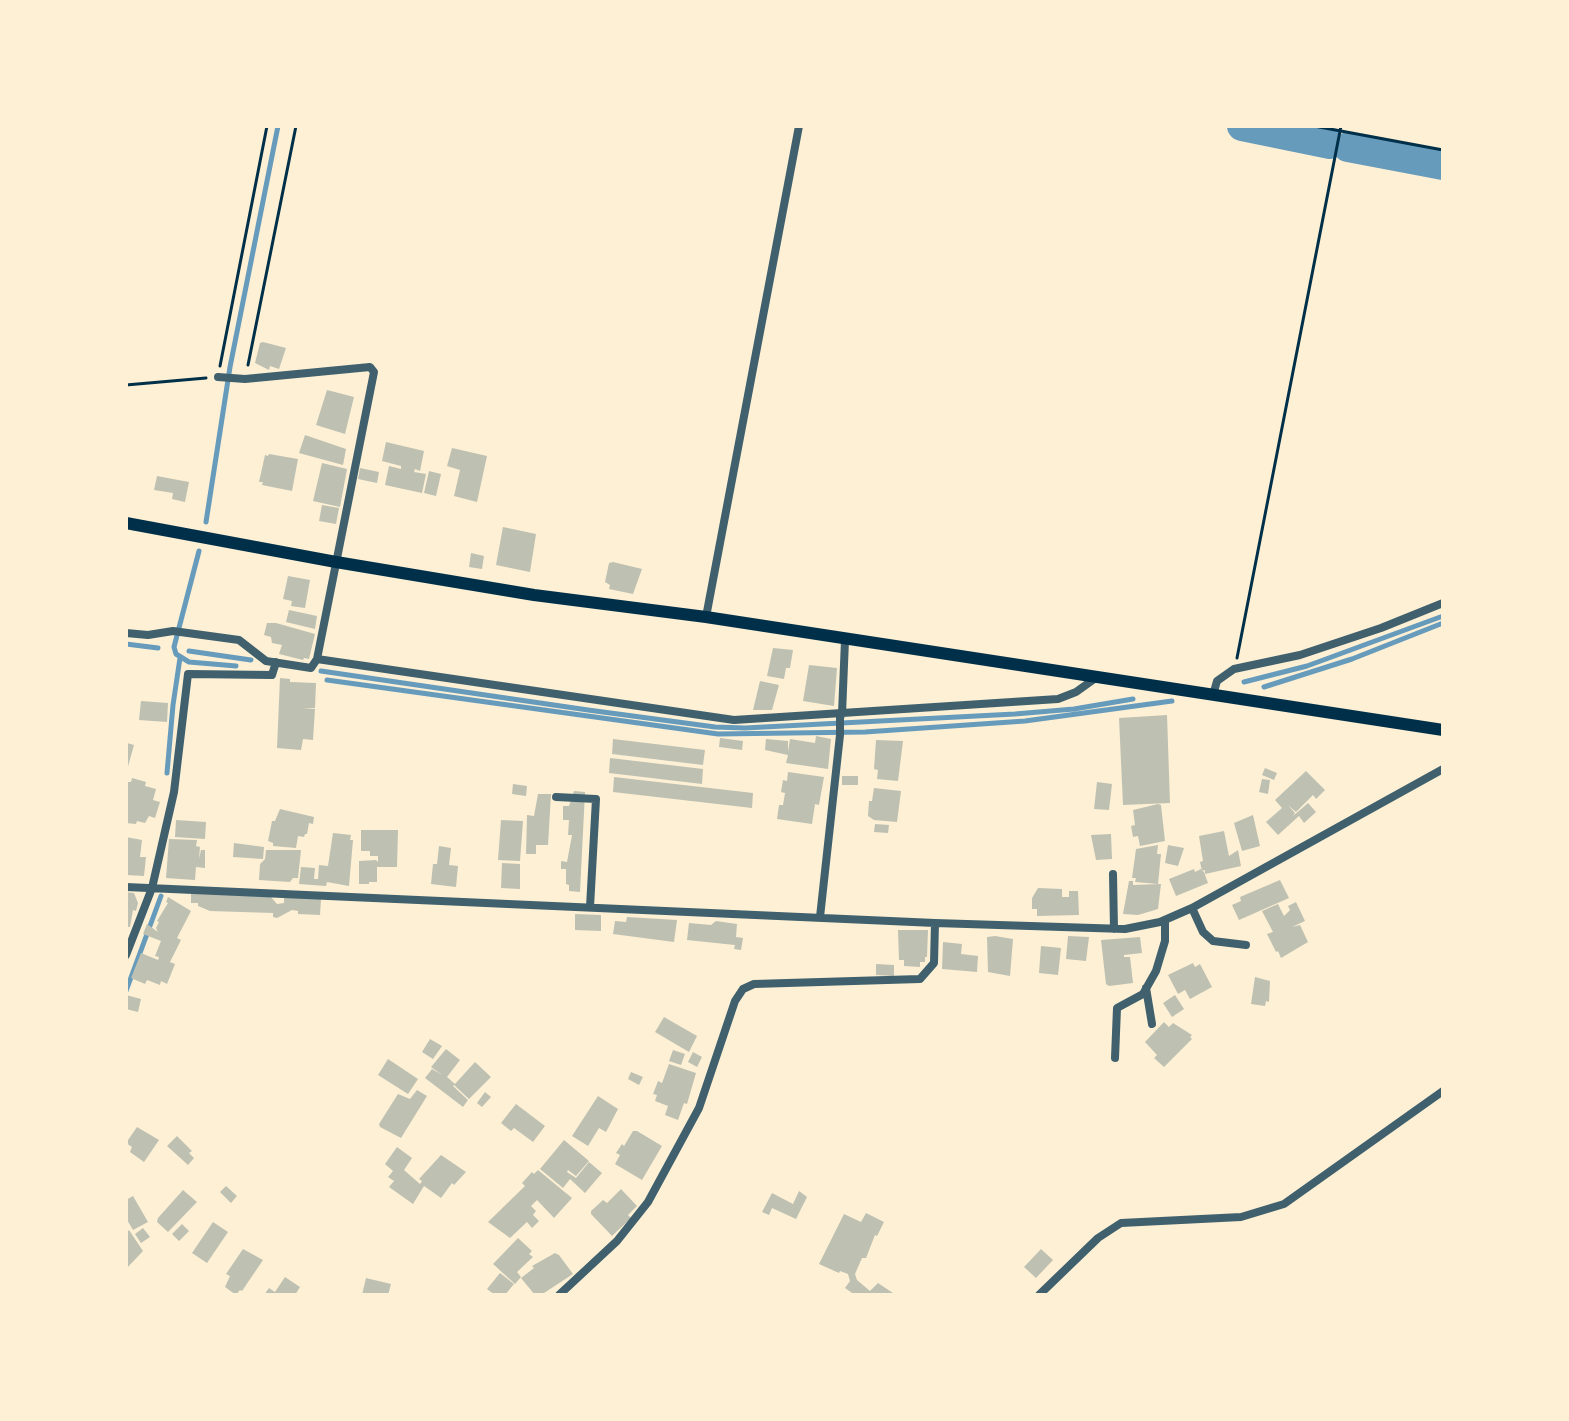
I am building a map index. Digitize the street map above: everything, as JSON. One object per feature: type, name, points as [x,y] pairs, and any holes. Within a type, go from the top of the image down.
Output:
[{"type":"main road","points":[[126,523],[534,595],[706,617],[1443,730]]},
{"type":"street","points":[[706,617],[799,126]]},
{"type":"street","points":[[126,633],[148,635],[173,631],[239,640],[266,661],[311,668],[317,659],[374,372],[370,367],[245,379],[221,377]]},
{"type":"street","points":[[1213,695],[1217,681],[1234,669],[1300,655],[1443,603]]},
{"type":"street","points":[[820,917],[840,735],[845,640]]},
{"type":"street","points":[[317,659],[734,720],[1058,699],[1076,692],[1097,677]]},
{"type":"street","points":[[126,955],[152,888],[174,792],[188,674],[272,675],[276,662]]},
{"type":"street","points":[[126,887],[1114,929],[1165,920],[1192,908],[1443,769]]},
{"type":"street","points":[[556,797],[596,799],[590,907]]},
{"type":"street","points":[[1113,874],[1114,929]]},
{"type":"street","points":[[1192,908],[1203,932],[1213,941],[1246,945]]},
{"type":"street","points":[[1115,1058],[1117,1008],[1143,994],[1156,971],[1165,941],[1165,920]]},
{"type":"street","points":[[559,1295],[617,1241],[648,1202],[699,1108],[735,1001],[743,989],[754,984],[920,979],[934,963],[935,923]]},
{"type":"street","points":[[1146,987],[1152,1024]]},
{"type":"street","points":[[1039,1295],[1098,1238],[1121,1223],[1241,1217],[1284,1204],[1443,1091]]},
{"type":"path","points":[[126,385],[221,377],[267,126]]},
{"type":"path","points":[[245,379],[296,126]]},
{"type":"path","points":[[1314,126],[1443,150]]},
{"type":"path","points":[[1234,669],[1341,129]]},
{"type":"building","points":[[260,343],[286,348],[279,369],[270,366],[269,370],[255,363]]},
{"type":"building","points":[[327,390],[354,397],[345,434],[316,425]]},
{"type":"building","points":[[305,435],[346,449],[343,465],[299,453]]},
{"type":"building","points":[[386,442],[424,451],[420,471],[415,469],[414,472],[426,474],[422,493],[385,485],[389,466],[401,469],[401,466],[382,461]]},
{"type":"building","points":[[452,448],[487,456],[477,502],[454,496],[460,470],[447,466]]},
{"type":"building","points":[[265,455],[298,459],[292,491],[259,482]]},
{"type":"building","points":[[322,463],[347,469],[340,507],[313,501]]},
{"type":"building","points":[[360,468],[379,472],[377,483],[358,479]]},
{"type":"building","points":[[429,471],[441,474],[436,496],[424,493]]},
{"type":"building","points":[[157,476],[189,482],[185,502],[172,499],[173,493],[154,490]]},
{"type":"building","points":[[322,505],[339,508],[336,524],[319,521]]},
{"type":"building","points":[[503,527],[536,534],[530,572],[496,565]]},
{"type":"building","points":[[471,553],[484,556],[482,569],[469,567]]},
{"type":"building","points":[[609,563],[642,569],[633,594],[609,589],[610,585],[605,582]]},
{"type":"building","points":[[288,576],[310,580],[305,608],[291,606],[292,601],[283,599]]},
{"type":"building","points":[[289,610],[317,616],[315,629],[286,622]]},
{"type":"building","points":[[267,623],[315,634],[309,659],[279,654],[282,645],[272,643],[271,637],[264,635]]},
{"type":"building","points":[[773,648],[793,650],[790,668],[786,668],[784,679],[767,676]]},
{"type":"building","points":[[809,665],[837,668],[834,706],[803,701]]},
{"type":"building","points":[[280,678],[290,679],[290,682],[316,683],[315,708],[303,708],[315,709],[313,740],[303,739],[301,750],[277,748]]},
{"type":"building","points":[[760,681],[779,685],[772,710],[753,710]]},
{"type":"building","points":[[141,701],[168,703],[167,722],[139,720]]},
{"type":"building","points":[[1167,715],[1170,803],[1123,805],[1119,718]]},
{"type":"building","points":[[816,736],[831,739],[828,769],[786,763],[788,755],[765,750],[766,739],[788,741],[788,752],[790,739],[815,743]]},
{"type":"building","points":[[720,738],[743,741],[742,750],[719,747]]},
{"type":"building","points":[[613,739],[705,750],[703,765],[612,754]]},
{"type":"building","points":[[876,740],[903,741],[898,781],[877,779],[878,770],[874,769]]},
{"type":"building","points":[[127,743],[134,745],[127,770],[126,749]]},
{"type":"building","points":[[610,758],[703,769],[702,784],[609,773]]},
{"type":"building","points":[[1265,768],[1277,773],[1274,780],[1262,775]]},
{"type":"building","points":[[1306,771],[1325,790],[1316,799],[1313,795],[1296,812],[1288,805],[1295,813],[1293,816],[1308,803],[1316,812],[1304,823],[1299,816],[1278,835],[1266,822],[1282,808],[1275,800]]},
{"type":"building","points":[[788,772],[824,777],[812,824],[777,819],[785,793],[781,792],[783,780],[787,781]]},
{"type":"building","points":[[842,776],[858,776],[858,785],[842,785]]},
{"type":"building","points":[[614,777],[753,793],[752,808],[613,792]]},
{"type":"building","points":[[132,778],[156,789],[153,800],[160,802],[155,818],[149,816],[145,823],[126,823],[126,782],[131,782]]},
{"type":"building","points":[[1262,779],[1270,780],[1268,794],[1259,792]]},
{"type":"building","points":[[1097,782],[1112,784],[1109,810],[1094,809]]},
{"type":"building","points":[[513,784],[527,786],[526,796],[512,794]]},
{"type":"building","points":[[874,788],[901,791],[897,822],[874,820],[868,816]]},
{"type":"building","points":[[574,791],[585,792],[580,892],[569,891],[566,869],[561,869],[561,861],[567,862],[572,835],[568,835],[569,820],[563,820],[563,806],[569,806]]},
{"type":"building","points":[[538,794],[551,794],[548,845],[536,845],[536,854],[526,854],[527,815],[534,816]]},
{"type":"building","points":[[1161,805],[1165,841],[1140,846],[1138,836],[1133,837],[1133,810]]},
{"type":"building","points":[[280,809],[314,817],[307,834],[298,836],[296,848],[273,846],[268,841],[272,821],[275,821]]},
{"type":"building","points":[[1253,815],[1260,846],[1242,851],[1234,823]]},
{"type":"building","points":[[176,820],[206,822],[205,839],[175,837]]},
{"type":"building","points":[[501,820],[523,821],[520,861],[498,860]]},
{"type":"building","points":[[875,824],[889,825],[888,833],[874,832]]},
{"type":"building","points":[[361,830],[398,830],[397,867],[377,867],[377,882],[369,884],[359,884],[359,861],[378,862],[378,856],[370,856],[370,851],[361,851]]},
{"type":"building","points":[[1224,831],[1229,856],[1238,850],[1241,866],[1205,874],[1200,862],[1203,861],[1199,836]]},
{"type":"building","points":[[333,833],[351,835],[350,840],[353,840],[349,886],[327,882],[326,886],[299,884],[301,867],[315,868],[314,879],[318,879],[319,865],[328,866]]},
{"type":"building","points":[[1111,834],[1112,859],[1096,860],[1091,835]]},
{"type":"building","points":[[126,837],[142,840],[140,857],[146,857],[144,876],[126,875]]},
{"type":"building","points":[[169,839],[197,840],[199,859],[201,850],[205,850],[205,868],[196,867],[195,880],[166,878]]},
{"type":"building","points":[[234,843],[264,847],[263,859],[233,857]]},
{"type":"building","points":[[1158,845],[1157,854],[1161,854],[1158,884],[1135,882],[1136,878],[1132,878],[1136,849]]},
{"type":"building","points":[[1168,845],[1184,848],[1178,866],[1165,863]]},
{"type":"building","points":[[439,846],[451,848],[449,865],[458,866],[456,887],[431,884]]},
{"type":"building","points":[[266,850],[301,850],[298,878],[290,882],[259,880],[260,864],[265,859]]},
{"type":"building","points":[[502,863],[520,864],[520,889],[501,888]]},
{"type":"building","points":[[1194,869],[1195,872],[1201,869],[1204,872],[1208,883],[1176,896],[1169,879]]},
{"type":"building","points":[[1280,880],[1289,898],[1239,920],[1232,905],[1241,901],[1240,897]]},
{"type":"building","points":[[1129,881],[1133,881],[1133,885],[1161,884],[1158,909],[1138,915],[1123,914]]},
{"type":"building","points":[[1038,888],[1062,889],[1062,897],[1069,897],[1069,891],[1078,891],[1079,915],[1037,916],[1037,909],[1032,909],[1032,898]]},
{"type":"building","points":[[126,892],[134,893],[138,903],[136,911],[133,910],[130,927],[126,927]]},
{"type":"building","points":[[191,893],[271,897],[277,904],[284,903],[284,897],[321,899],[320,915],[298,914],[298,911],[292,910],[277,918],[273,917],[273,913],[210,911],[198,906],[198,903],[191,903]]},
{"type":"building","points":[[168,897],[191,911],[177,938],[181,940],[170,962],[175,964],[167,984],[147,980],[145,984],[131,978],[141,953],[158,960],[159,957],[155,956],[161,941],[143,934],[147,924],[158,932],[157,921],[168,903]]},
{"type":"building","points":[[1296,902],[1305,921],[1292,927],[1300,925],[1308,942],[1281,958],[1267,934],[1273,932],[1262,911],[1278,904],[1284,916],[1290,910],[1288,906]]},
{"type":"building","points":[[575,914],[601,915],[601,931],[575,930]]},
{"type":"building","points":[[627,917],[677,920],[674,942],[613,934],[615,921],[626,922]]},
{"type":"building","points":[[716,921],[737,924],[736,937],[743,938],[741,950],[734,949],[735,945],[687,940],[689,923],[711,925]]},
{"type":"building","points":[[898,930],[928,930],[927,957],[925,962],[920,962],[920,967],[904,966],[904,960],[899,960]]},
{"type":"building","points":[[1068,936],[1089,937],[1086,961],[1066,959]]},
{"type":"building","points":[[987,937],[1013,939],[1010,976],[988,972]]},
{"type":"building","points":[[1140,937],[1142,953],[1124,955],[1130,957],[1133,983],[1106,984],[1101,940]]},
{"type":"building","points":[[943,942],[962,944],[961,954],[978,956],[977,972],[942,969]]},
{"type":"building","points":[[1041,946],[1061,948],[1058,975],[1039,973]]},
{"type":"building","points":[[1193,963],[1195,967],[1200,964],[1212,987],[1190,999],[1185,990],[1178,994],[1168,975]]},
{"type":"building","points":[[876,964],[894,965],[894,976],[876,975]]},
{"type":"building","points":[[1255,977],[1270,981],[1269,1002],[1266,1001],[1265,1006],[1251,1004]]},
{"type":"building","points":[[126,995],[141,999],[138,1012],[126,1009]]},
{"type":"building","points":[[1175,995],[1184,1009],[1172,1017],[1163,1003]]},
{"type":"building","points":[[664,1017],[697,1036],[689,1052],[655,1032]]},
{"type":"building","points":[[1164,1022],[1169,1027],[1173,1023],[1192,1035],[1192,1039],[1164,1067],[1154,1058],[1157,1055],[1145,1042]]},
{"type":"building","points":[[430,1039],[442,1046],[433,1059],[422,1052]]},
{"type":"building","points":[[446,1049],[460,1060],[447,1077],[468,1100],[463,1107],[425,1078],[432,1069],[442,1075],[431,1067]]},
{"type":"building","points":[[673,1050],[685,1054],[681,1065],[669,1061]]},
{"type":"building","points":[[693,1052],[702,1057],[697,1067],[688,1062]]},
{"type":"building","points":[[388,1059],[418,1079],[408,1094],[378,1075]]},
{"type":"building","points":[[475,1062],[491,1077],[469,1099],[454,1085]]},
{"type":"building","points":[[669,1064],[696,1073],[687,1104],[684,1103],[678,1120],[665,1115],[668,1106],[655,1101],[657,1095],[653,1094],[658,1081],[662,1083]]},
{"type":"building","points":[[631,1072],[643,1077],[639,1085],[628,1079]]},
{"type":"building","points":[[417,1090],[427,1096],[401,1138],[380,1127],[398,1094],[410,1099]]},
{"type":"building","points":[[485,1092],[491,1097],[482,1107],[477,1103]]},
{"type":"building","points":[[598,1096],[618,1109],[606,1132],[599,1128],[588,1146],[572,1136]]},
{"type":"building","points":[[516,1104],[545,1126],[533,1142],[501,1123]]},
{"type":"building","points":[[137,1127],[159,1140],[144,1162],[130,1152],[132,1147],[126,1143]]},
{"type":"building","points":[[633,1131],[662,1146],[642,1180],[615,1164],[620,1155],[616,1153]]},
{"type":"building","points":[[177,1136],[192,1151],[189,1153],[194,1158],[188,1165],[167,1146]]},
{"type":"building","points":[[564,1140],[589,1161],[576,1176],[567,1172],[576,1178],[589,1162],[602,1173],[585,1193],[570,1179],[563,1188],[540,1169]]},
{"type":"building","points":[[397,1147],[412,1158],[404,1170],[420,1184],[422,1181],[419,1179],[441,1155],[466,1172],[454,1185],[452,1183],[441,1198],[424,1186],[413,1204],[389,1187],[394,1181],[388,1177],[393,1171],[385,1164]]},
{"type":"building","points":[[538,1170],[572,1198],[554,1218],[537,1200],[531,1206],[536,1211],[533,1215],[539,1221],[532,1228],[527,1222],[510,1238],[488,1222],[525,1186],[522,1183],[532,1172],[534,1174]]},
{"type":"building","points":[[226,1186],[237,1196],[231,1203],[220,1192]]},
{"type":"building","points":[[621,1189],[637,1206],[628,1215],[631,1218],[612,1236],[591,1211],[603,1200],[607,1203]]},
{"type":"building","points":[[183,1190],[197,1202],[168,1232],[157,1222],[158,1218]]},
{"type":"building","points":[[799,1191],[807,1197],[796,1219],[772,1208],[769,1215],[762,1212],[772,1193],[793,1204]]},
{"type":"building","points":[[133,1196],[148,1222],[133,1230],[126,1218],[126,1200]]},
{"type":"building","points":[[866,1213],[884,1222],[866,1258],[862,1258],[855,1274],[857,1280],[870,1291],[878,1283],[896,1295],[855,1295],[845,1288],[850,1281],[848,1274],[819,1264],[844,1214],[861,1222]]},
{"type":"building","points":[[213,1222],[228,1232],[207,1263],[192,1253]]},
{"type":"building","points":[[182,1224],[189,1231],[179,1241],[172,1234]]},
{"type":"building","points":[[143,1228],[150,1237],[141,1243],[135,1234]]},
{"type":"building","points":[[129,1230],[143,1251],[126,1269],[126,1233]]},
{"type":"building","points":[[518,1238],[532,1251],[529,1254],[533,1257],[517,1272],[521,1277],[515,1284],[493,1264]]},
{"type":"building","points":[[243,1249],[263,1260],[236,1295],[225,1287],[230,1276],[226,1274]]},
{"type":"building","points":[[1041,1249],[1053,1260],[1036,1278],[1024,1267]]},
{"type":"building","points":[[555,1253],[573,1274],[541,1295],[535,1295],[521,1278],[534,1268],[532,1266]]},
{"type":"building","points":[[500,1273],[514,1284],[505,1295],[495,1295],[487,1289]]},
{"type":"building","points":[[285,1277],[300,1287],[295,1295],[264,1295],[269,1288],[275,1292]]},
{"type":"building","points":[[366,1278],[391,1284],[388,1295],[362,1295]]},
{"type":"waterway","points":[[206,522],[230,367],[278,126]]},
{"type":"waterway","points":[[1242,126],[1330,144]]},
{"type":"waterway","points":[[1348,147],[1443,165]]},
{"type":"waterway","points":[[199,551],[174,647],[176,654],[189,662],[236,666]]},
{"type":"waterway","points":[[1244,682],[1307,666],[1443,616]]},
{"type":"waterway","points":[[1264,687],[1352,659],[1443,623]]},
{"type":"waterway","points":[[126,644],[158,648]]},
{"type":"waterway","points":[[189,651],[251,660]]},
{"type":"waterway","points":[[167,773],[180,658]]},
{"type":"waterway","points":[[321,671],[715,727],[1015,714],[1074,709],[1133,699]]},
{"type":"waterway","points":[[327,680],[718,734],[865,732],[1025,721],[1172,701]]},
{"type":"waterway","points":[[126,991],[161,896]]}]
